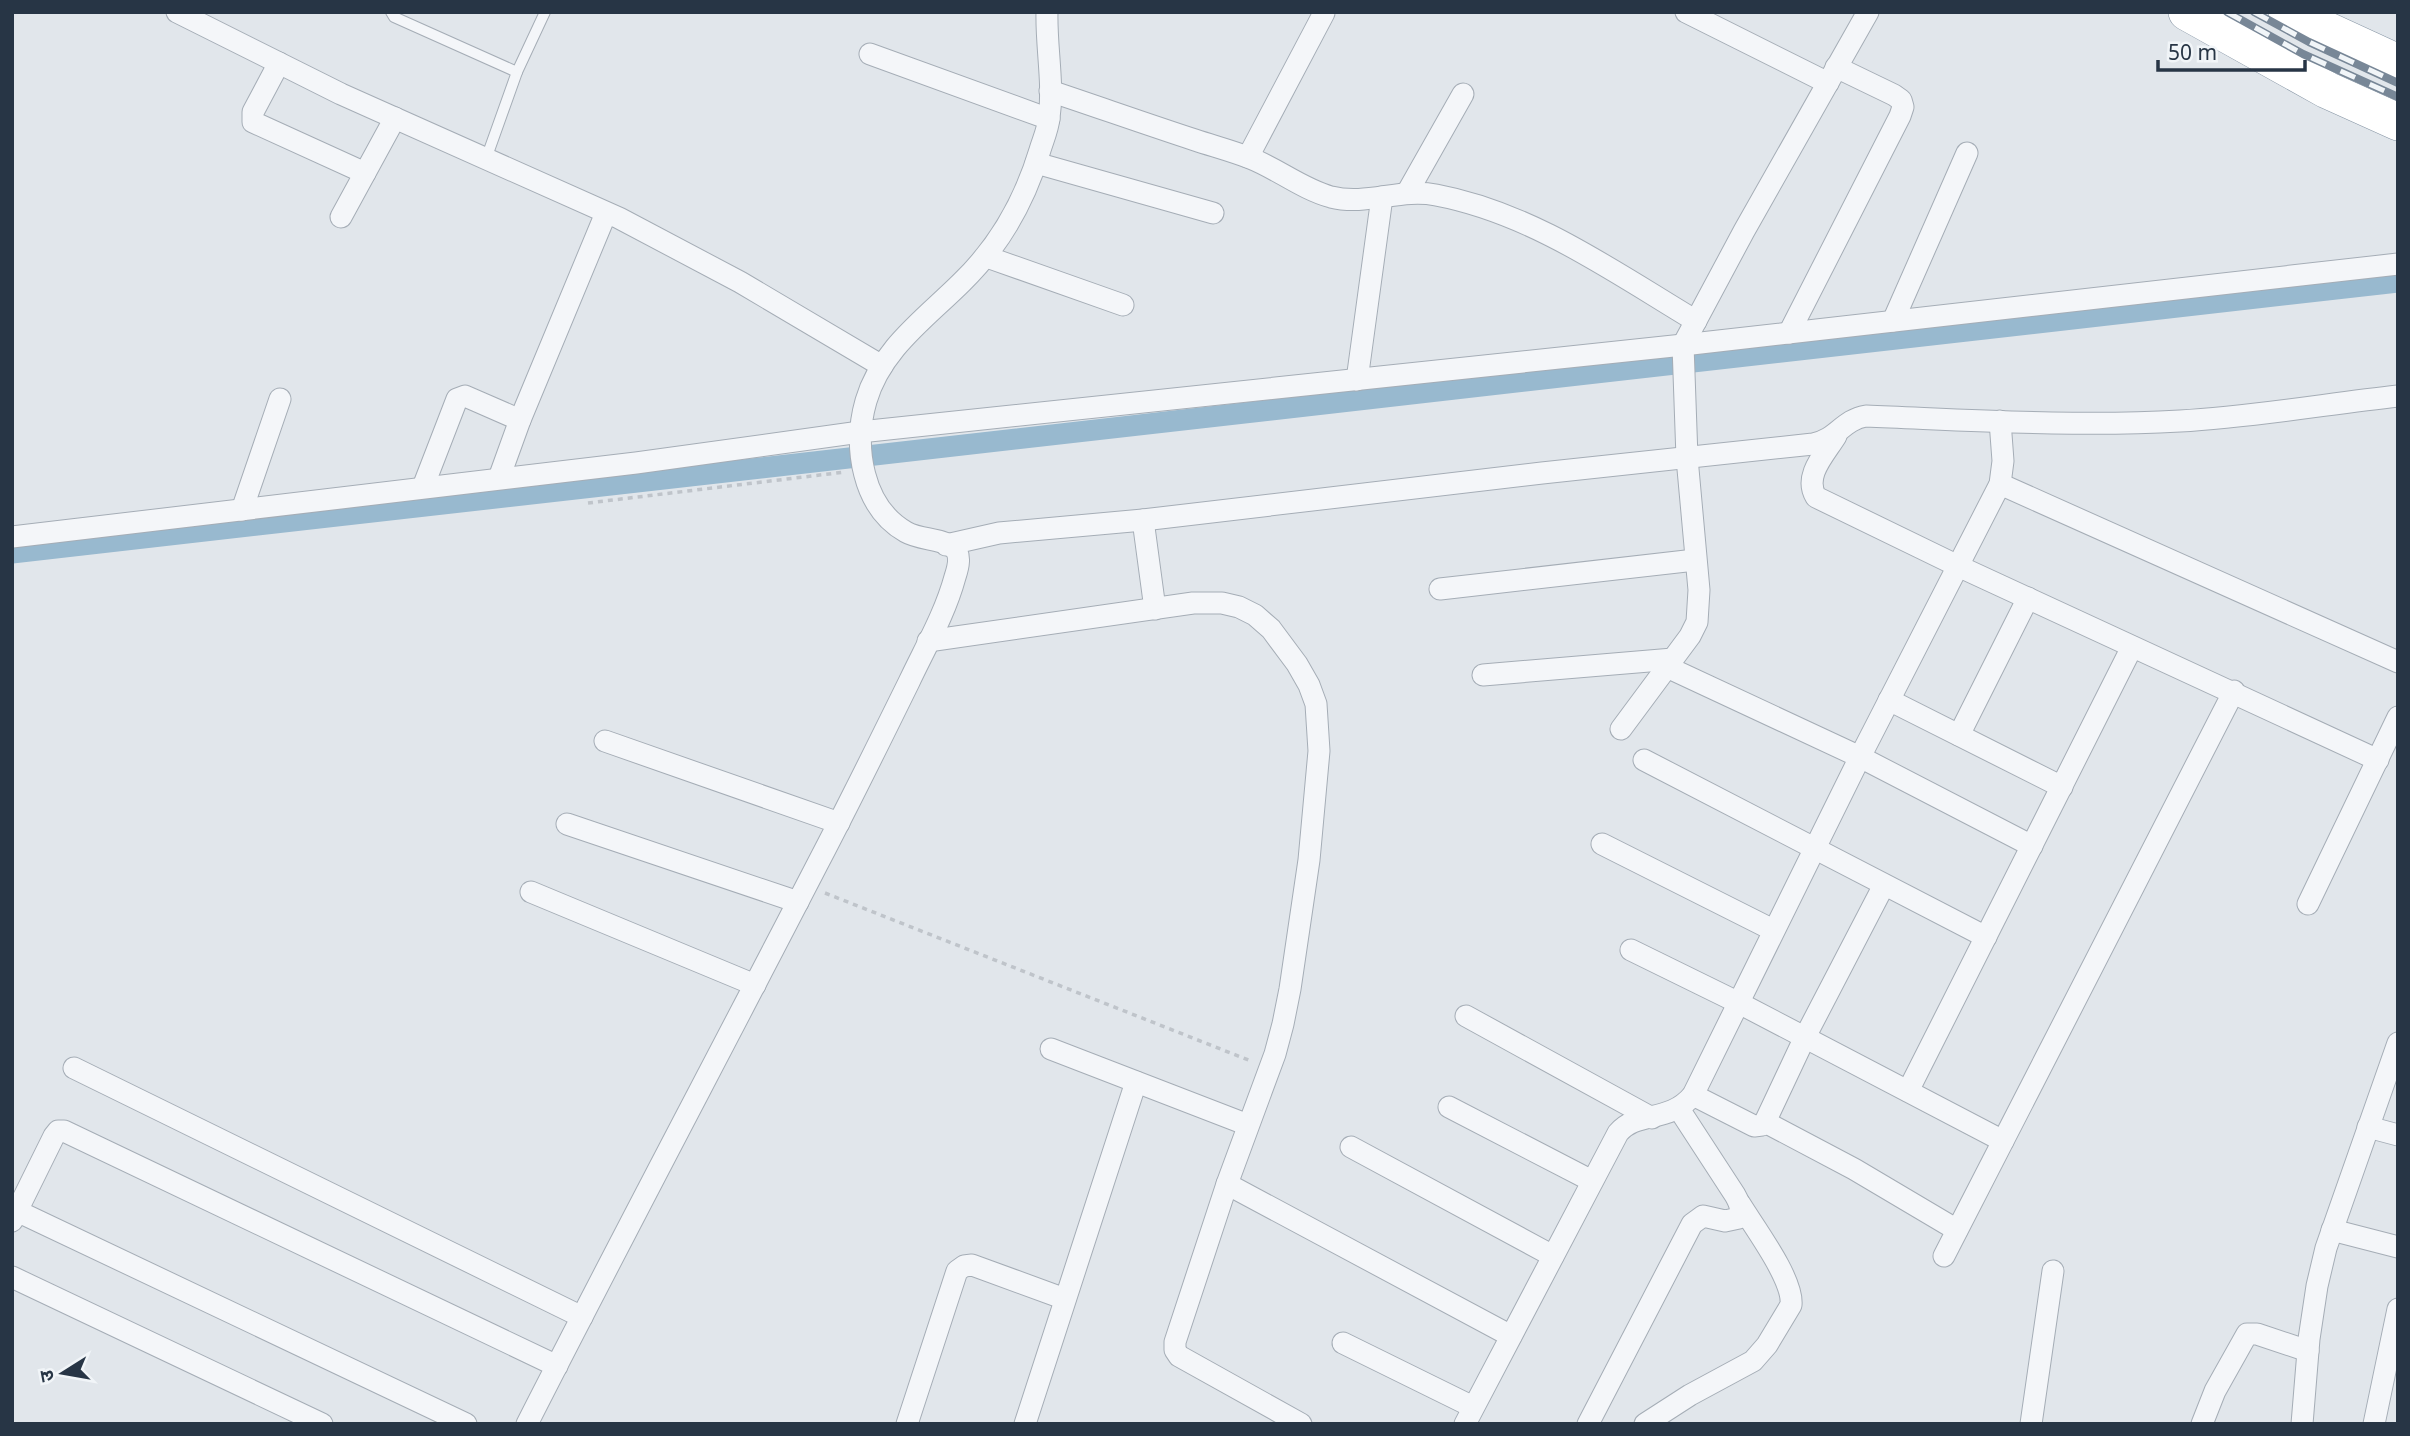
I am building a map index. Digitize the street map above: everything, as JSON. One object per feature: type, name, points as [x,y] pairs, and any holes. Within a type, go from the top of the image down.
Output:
[{"type":"highway","points":[[2186,12],[2327,90],[2398,122]]},
{"type":"highway","points":[[2287,12],[2398,63]]},
{"type":"street","points":[[177,12],[395,118],[606,212],[740,282],[882,366]]},
{"type":"street","points":[[527,1424],[839,822],[938,621],[957,570],[958,554],[953,547],[911,535],[891,522],[870,491],[862,452],[867,397],[882,366],[901,339],[987,257],[1005,231],[1036,163],[1049,119],[1047,12]]},
{"type":"street","points":[[1686,12],[1832,75],[1894,95],[1901,100],[1903,107],[1900,116],[1789,333]]},
{"type":"street","points":[[1621,729],[1690,636],[1697,622],[1699,590],[1687,458],[1683,350],[1696,321],[1868,12]]},
{"type":"street","points":[[1248,157],[1324,13]]},
{"type":"street","points":[[870,54],[1049,119]]},
{"type":"street","points":[[279,63],[253,112],[253,122],[365,173]]},
{"type":"street","points":[[1049,91],[1248,157],[1309,189],[1329,196],[1346,200],[1366,200],[1407,193],[1434,194],[1471,203],[1538,228],[1696,321]]},
{"type":"street","points":[[1407,193],[1463,94]]},
{"type":"street","points":[[341,217],[395,118]]},
{"type":"street","points":[[1893,321],[1967,153]]},
{"type":"street","points":[[1036,163],[1213,214]]},
{"type":"street","points":[[1356,380],[1382,197]]},
{"type":"street","points":[[499,478],[520,420],[606,212]]},
{"type":"street","points":[[987,257],[1123,305]]},
{"type":"street","points":[[12,537],[636,463],[862,452],[1356,380],[1683,350],[1789,333],[2398,264]]},
{"type":"street","points":[[423,487],[457,398],[465,396],[520,420]]},
{"type":"street","points":[[2378,760],[2234,691],[1958,566],[1816,497],[1811,489],[1810,479],[1836,436],[1848,422],[1866,416],[2131,423],[2183,421],[2398,396]]},
{"type":"street","points":[[242,510],[280,399]]},
{"type":"street","points":[[1343,1343],[1469,1416],[1592,1181],[1624,1126],[1652,1118],[1686,1102],[1739,1003],[1860,757],[2000,484],[2003,461],[2000,421]]},
{"type":"street","points":[[946,545],[999,533],[1143,520],[1813,444],[1836,436]]},
{"type":"street","points":[[2000,484],[2398,662]]},
{"type":"street","points":[[1143,520],[1155,609]]},
{"type":"street","points":[[1440,589],[1695,560]]},
{"type":"street","points":[[1959,736],[2028,598]]},
{"type":"street","points":[[928,641],[1193,603],[1222,603],[1255,615],[1272,629],[1309,685],[1316,705],[1319,751],[1309,860],[1290,989],[1269,1069],[1177,1332],[1175,1350],[1179,1356],[1301,1424]]},
{"type":"street","points":[[1908,1091],[2132,647]]},
{"type":"street","points":[[1483,675],[1670,663],[2032,846]]},
{"type":"street","points":[[1944,1256],[2234,691]]},
{"type":"street","points":[[1889,700],[2062,788]]},
{"type":"street","points":[[2308,904],[2398,716]]},
{"type":"street","points":[[605,741],[839,822]]},
{"type":"street","points":[[1644,760],[1986,937]]},
{"type":"street","points":[[567,824],[802,894]]},
{"type":"street","points":[[1602,844],[1773,930]]},
{"type":"street","points":[[1686,1102],[1754,1126],[1765,1122],[1805,1037],[1884,885]]},
{"type":"street","points":[[531,892],[755,985]]},
{"type":"street","points":[[1631,950],[1739,1003],[2003,1141]]},
{"type":"street","points":[[1466,1016],[1652,1118]]},
{"type":"street","points":[[2302,1424],[2317,1286],[2332,1230],[2398,1043]]},
{"type":"street","points":[[1051,1049],[1248,1125]]},
{"type":"street","points":[[74,1068],[582,1317]]},
{"type":"street","points":[[1025,1424],[1136,1082]]},
{"type":"street","points":[[1645,1424],[1690,1395],[1753,1361],[1789,1311],[1792,1298],[1787,1281],[1740,1204],[1686,1102]]},
{"type":"street","points":[[1448,1107],[1592,1181]]},
{"type":"street","points":[[1765,1122],[1854,1169],[1957,1230]]},
{"type":"street","points":[[2368,1128],[2398,1135]]},
{"type":"street","points":[[466,1424],[15,1216],[54,1136],[58,1131],[64,1131],[556,1366]]},
{"type":"street","points":[[1352,1147],[1553,1256]]},
{"type":"street","points":[[1227,1184],[1511,1336]]},
{"type":"street","points":[[1588,1424],[1692,1224],[1703,1216],[1725,1221],[1739,1219],[1740,1204]]},
{"type":"street","points":[[2332,1230],[2398,1247]]},
{"type":"street","points":[[907,1424],[957,1271],[972,1265],[1065,1299]]},
{"type":"street","points":[[2031,1424],[2053,1271]]},
{"type":"street","points":[[12,1277],[322,1424]]},
{"type":"street","points":[[2374,1424],[2398,1309]]},
{"type":"street","points":[[2202,1424],[2215,1391],[2248,1334],[2257,1334],[2308,1351]]},
{"type":"lane","points":[[391,12],[394,17],[517,72]]},
{"type":"lane","points":[[486,159],[517,72],[545,12]]},
{"type":"path","points":[[588,503],[862,452]]},
{"type":"path","points":[[802,894],[1269,1069]]},
{"type":"waterway","points":[[12,553],[2398,282]]},
{"type":"railway","points":[[2227,12],[2303,54],[2398,97]]},
{"type":"railway","points":[[2254,12],[2309,42],[2398,83]]}]
